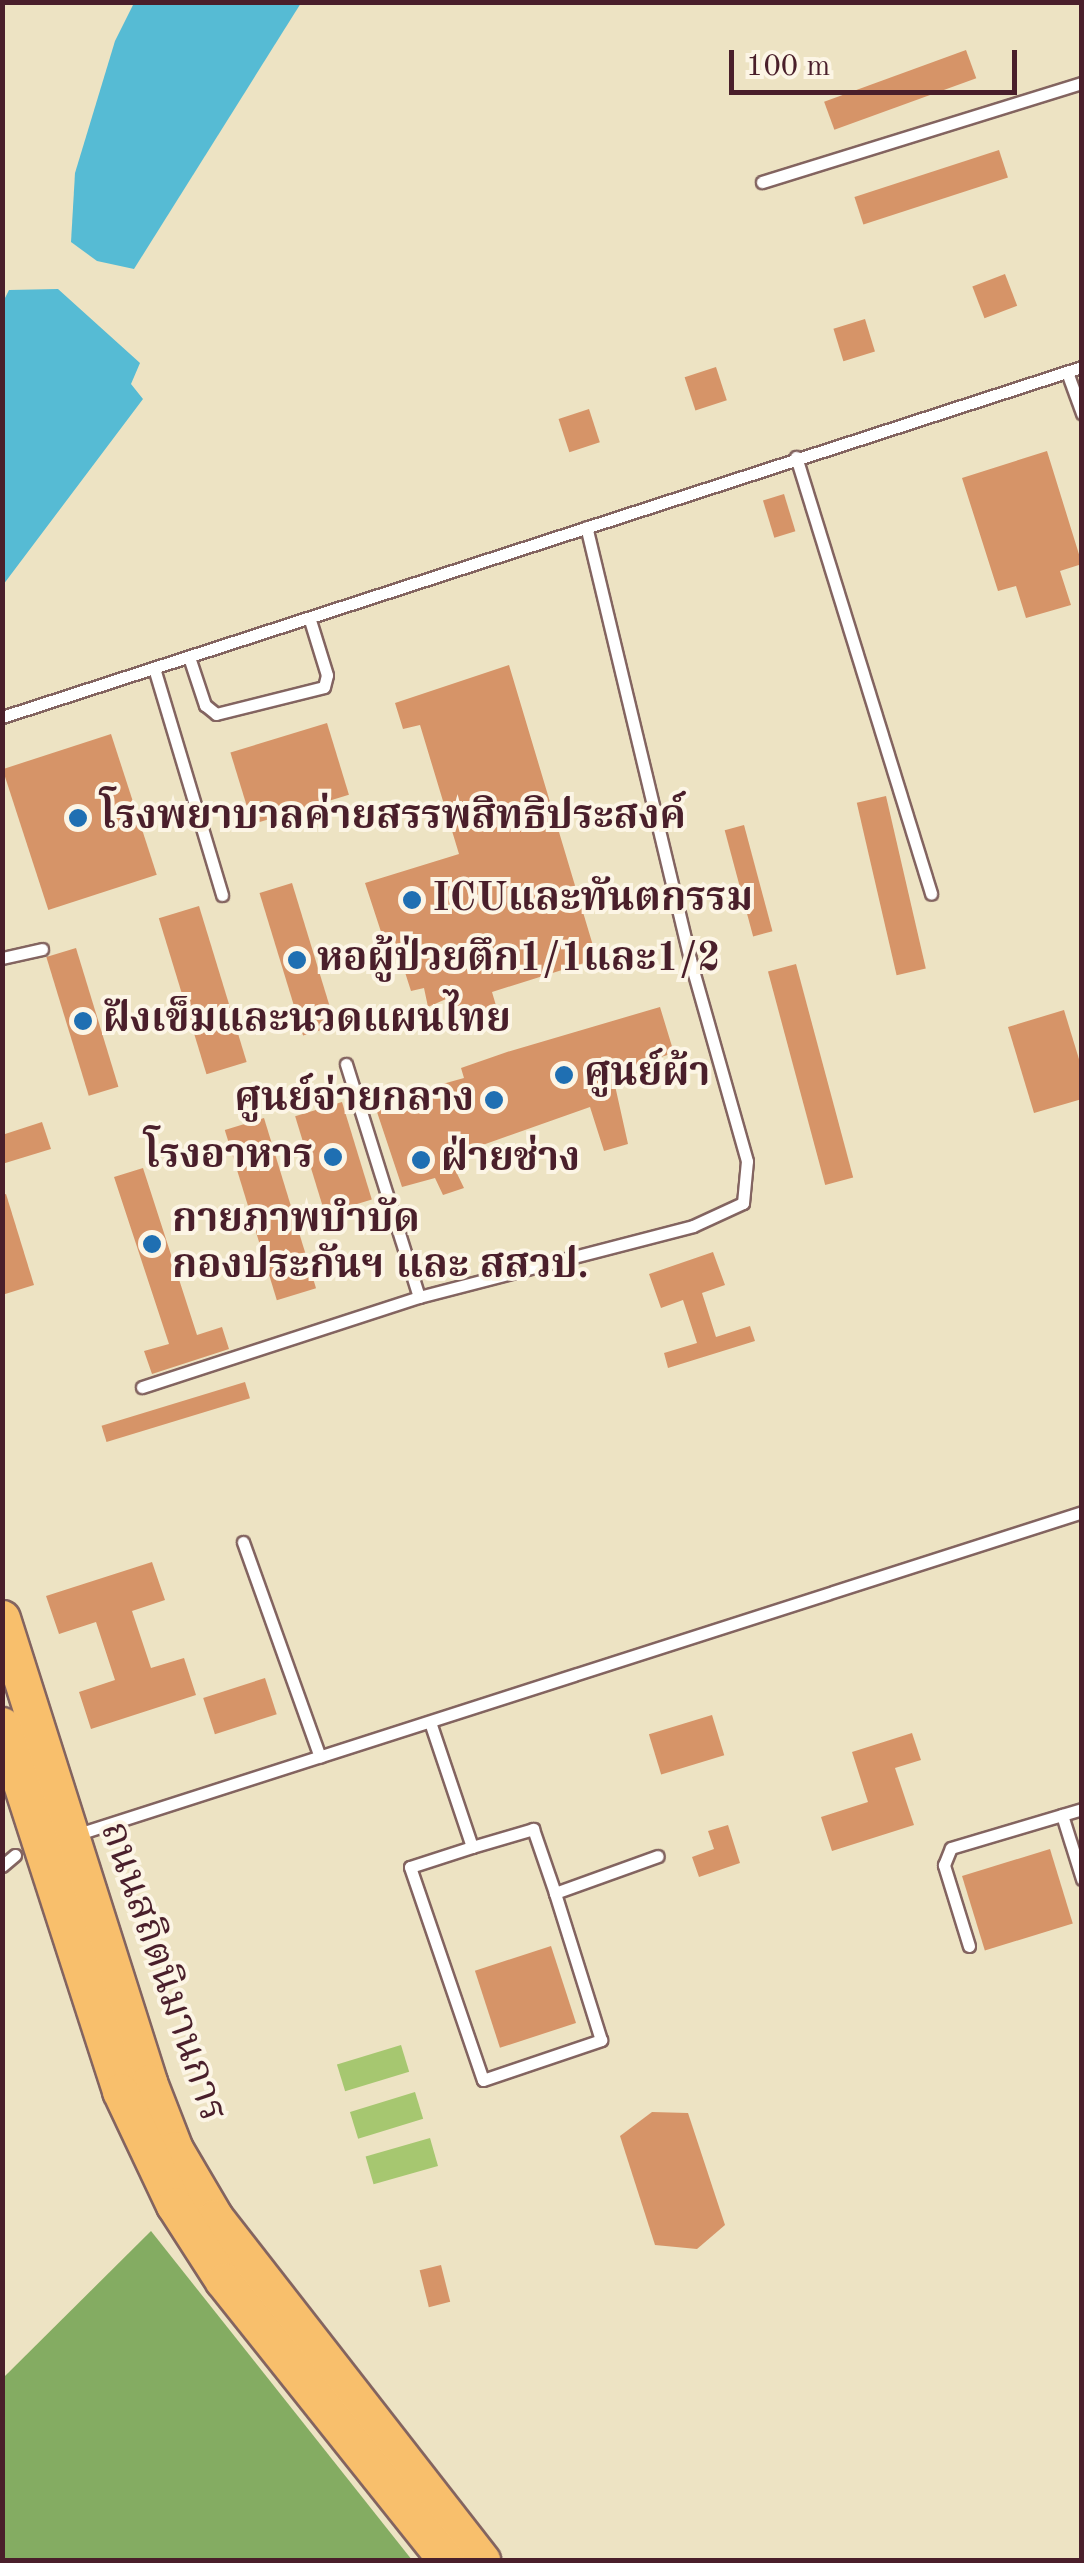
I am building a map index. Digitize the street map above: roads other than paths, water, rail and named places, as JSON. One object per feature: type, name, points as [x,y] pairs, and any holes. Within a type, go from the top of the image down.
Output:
[{"type":"main road","name":"ถนนสถิตนิมานการ","points":[[2,1618],[42,1846],[176,2149],[234,2242],[482,2560]]},
{"type":"main road","name":"ถนนสถิตนิมานการ","points":[[2,1725],[120,2091],[174,2204],[224,2281],[446,2560]]},
{"type":"lane","points":[[762,182],[1082,83]]},
{"type":"lane","points":[[2,716],[310,620],[796,457],[1082,367]]},
{"type":"lane","points":[[1067,372],[1082,412]]},
{"type":"lane","points":[[796,457],[931,894]]},
{"type":"lane","points":[[142,1387],[419,1297],[724,1216],[743,1203],[748,1188],[586,528]]},
{"type":"lane","points":[[188,656],[205,705],[216,714],[305,692],[324,686],[327,676],[310,620]]},
{"type":"lane","points":[[154,668],[222,895]]},
{"type":"lane","points":[[2,958],[42,949]]},
{"type":"lane","points":[[346,1064],[419,1297]]},
{"type":"lane","points":[[2,1866],[42,1846],[1082,1512]]},
{"type":"lane","points":[[243,1542],[320,1757]]},
{"type":"lane","points":[[430,1722],[472,1847]]},
{"type":"lane","points":[[970,1946],[944,1866],[952,1848],[1082,1809]]},
{"type":"lane","points":[[1062,1815],[1082,1879]]},
{"type":"lane","points":[[533,1829],[601,2040],[484,2080],[410,1867],[472,1847],[533,1829]]},
{"type":"lane","points":[[554,1893],[658,1856]]},
{"type":"water","points":[[134,3],[301,3],[134,269],[97,261],[71,242],[75,173],[115,41]]},
{"type":"water","points":[[58,289],[140,363],[131,384],[143,399],[3,585],[3,302],[9,290]]},
{"type":"place","name":"โรงพยาบาลค่ายสรรพสิทธิประสงค์","points":[[78,818]]},
{"type":"place","name":"ICUและทันตกรรม","points":[[412,900]]},
{"type":"place","name":"หอผู้ป่วยตึก1/1และ1/2","points":[[297,960]]},
{"type":"place","name":"ฝังเข็มและนวดแผนไทย","points":[[83,1021]]},
{"type":"place","name":"ศูนย์ผ้า","points":[[564,1075]]},
{"type":"place","name":"ศูนย์จ่ายกลาง","points":[[494,1100]]},
{"type":"place","name":"โรงอาหาร","points":[[333,1157]]},
{"type":"place","name":"ฝ่ายช่าง","points":[[421,1160]]},
{"type":"place","name":"กายภาพบำบัด กองประกันฯ และ สสวป.","points":[[152,1244]]}]
